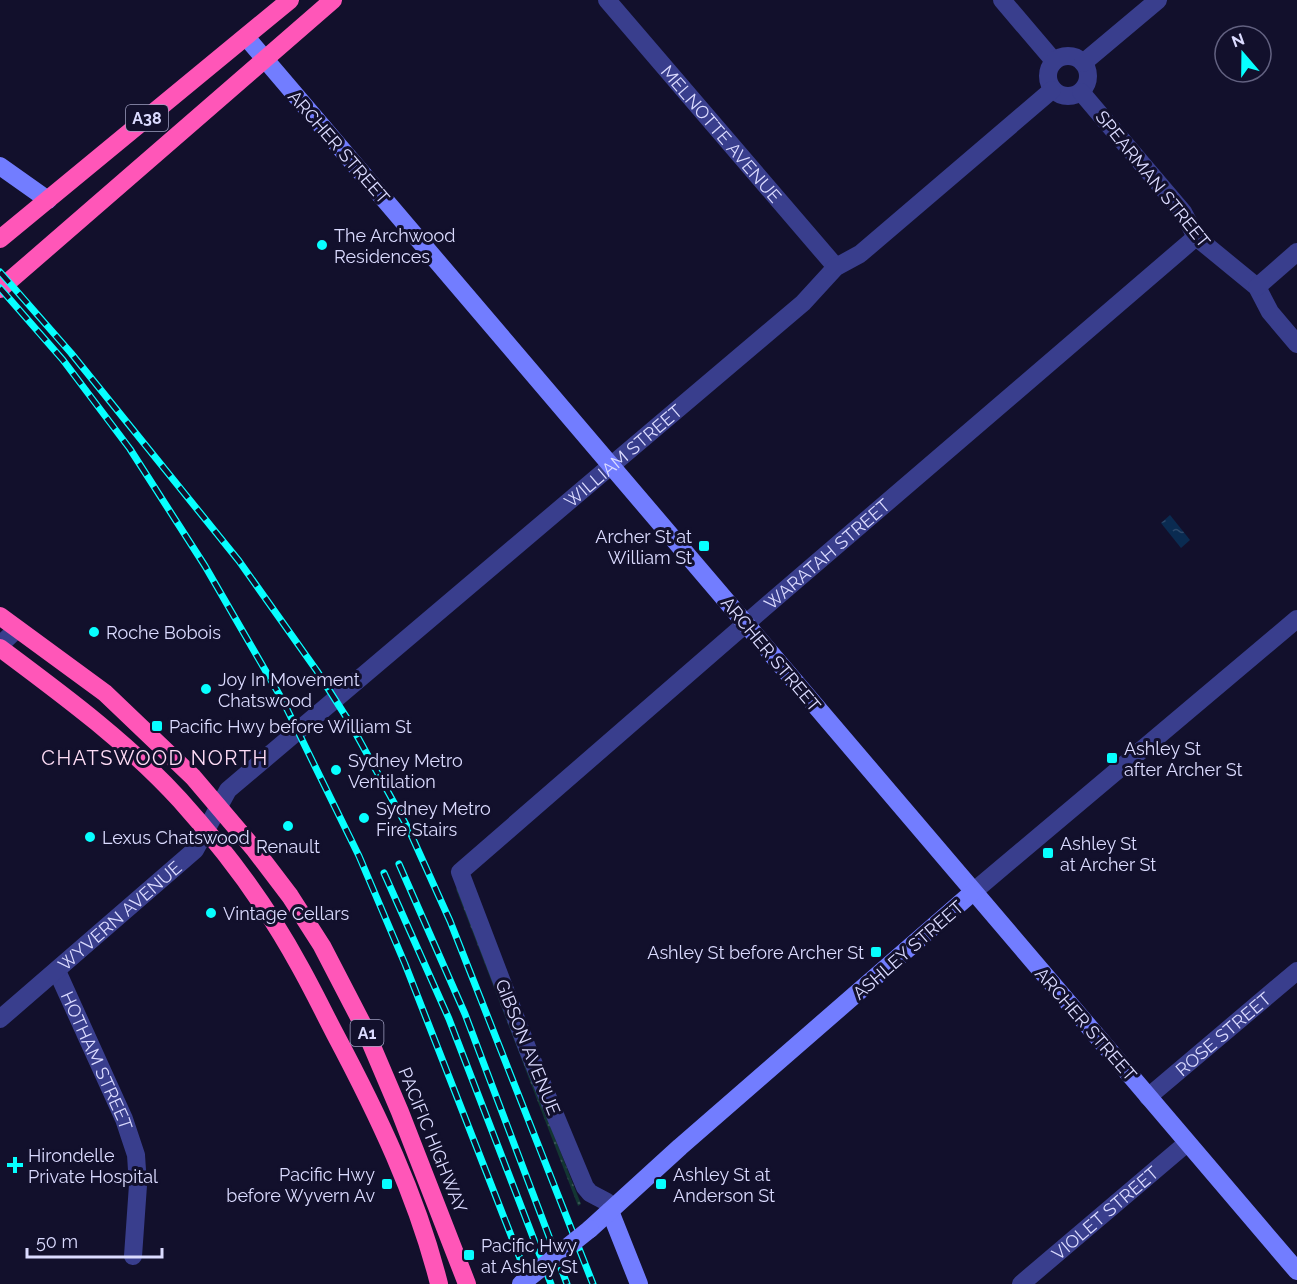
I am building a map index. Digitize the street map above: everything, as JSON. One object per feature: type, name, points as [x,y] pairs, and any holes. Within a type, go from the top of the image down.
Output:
[{"type":"highway","name":"A38","points":[[0,239],[290,0]]},
{"type":"highway","name":"A38","points":[[0,289],[333,0]]},
{"type":"highway","name":"PACIFIC HIGHWAY","points":[[0,616],[105,693],[199,782],[290,896],[322,946],[363,1026],[400,1112],[467,1284]]},
{"type":"highway","name":"A1","points":[[0,647],[94,720],[147,767],[179,800],[232,863],[298,964],[366,1092],[425,1234],[439,1284]]},
{"type":"main road","name":"ARCHER STREET","points":[[246,37],[1297,1271]]},
{"type":"main road","points":[[0,166],[48,200]]},
{"type":"main road","name":"ASHLEY STREET","points":[[521,1284],[590,1229],[974,892]]},
{"type":"main road","points":[[610,1211],[639,1284]]},
{"type":"street","name":"MELNOTTE AVENUE","points":[[607,0],[836,267]]},
{"type":"street","points":[[1002,0],[1054,61]]},
{"type":"street","points":[[1083,63],[1158,0]]},
{"type":"street","points":[[1069,56],[1083,63],[1088,72],[1088,78],[1081,92],[1066,97],[1052,90],[1048,72],[1054,61],[1069,56]]},
{"type":"street","name":"WILLIAM STREET","points":[[205,830],[228,790],[802,303],[836,267],[860,254],[1052,90]]},
{"type":"street","name":"SPEARMAN STREET","points":[[1081,92],[1183,212],[1196,237],[1257,286],[1270,312],[1297,344]]},
{"type":"street","name":"WARATAH STREET","points":[[460,872],[1196,237]]},
{"type":"street","points":[[1257,286],[1297,252]]},
{"type":"street","name":"ASHLEY STREET","points":[[974,892],[1297,619]]},
{"type":"street","points":[[0,647],[17,629]]},
{"type":"street","name":"WYVERN AVENUE","points":[[0,1019],[191,854],[205,830]]},
{"type":"street","name":"GIBSON AVENUE","points":[[460,872],[528,1050],[585,1187],[590,1193],[607,1202],[610,1211]]},
{"type":"street","name":"HOTHAM STREET","points":[[57,971],[124,1119],[136,1155],[138,1185],[133,1256]]},
{"type":"street","name":"ROSE STREET","points":[[1148,1097],[1297,971]]},
{"type":"street","name":"VIOLET STREET","points":[[1021,1284],[1187,1143]]},
{"type":"green space","points":[[456,889],[581,1204],[578,1206]]},
{"type":"water","points":[[1170,515],[1190,540],[1181,548],[1161,523]]},
{"type":"railway","points":[[0,272],[71,353],[239,561],[317,671],[350,723],[409,830],[450,921],[593,1284]]},
{"type":"railway","points":[[0,288],[63,360],[130,449],[205,566],[283,701],[359,856],[405,964],[530,1284]]},
{"type":"railway","points":[[399,864],[465,1014],[567,1284]]},
{"type":"railway","points":[[384,873],[449,1019],[551,1284]]},
{"type":"place","name":"The Archwood Residences","points":[[322,245]]},
{"type":"place","name":"Archer St at William St","points":[[704,546]]},
{"type":"place","name":"Roche Bobois","points":[[94,632]]},
{"type":"place","name":"Joy In Movement Chatswood","points":[[206,689]]},
{"type":"place","name":"Pacific Hwy before William St","points":[[157,726]]},
{"type":"place","name":"Ashley St after Archer St","points":[[1112,758]]},
{"type":"place","name":"Sydney Metro Ventilation","points":[[336,770]]},
{"type":"place","name":"Sydney Metro Fire Stairs","points":[[364,818]]},
{"type":"place","name":"Renault","points":[[288,826]]},
{"type":"place","name":"Lexus Chatswood","points":[[90,837]]},
{"type":"place","name":"Ashley St at Archer St","points":[[1048,853]]},
{"type":"place","name":"Vintage Cellars","points":[[211,913]]},
{"type":"place","name":"Ashley St before Archer St","points":[[876,952]]},
{"type":"place","name":"Hirondelle Private Hospital","points":[[15,1165]]},
{"type":"place","name":"Pacific Hwy before Wyvern Av","points":[[387,1184]]},
{"type":"place","name":"Ashley St at Anderson St","points":[[661,1184]]},
{"type":"place","name":"Pacific Hwy at Ashley St","points":[[469,1255]]},
{"type":"district","name":"CHATSWOOD NORTH","points":[[155,758]]}]
